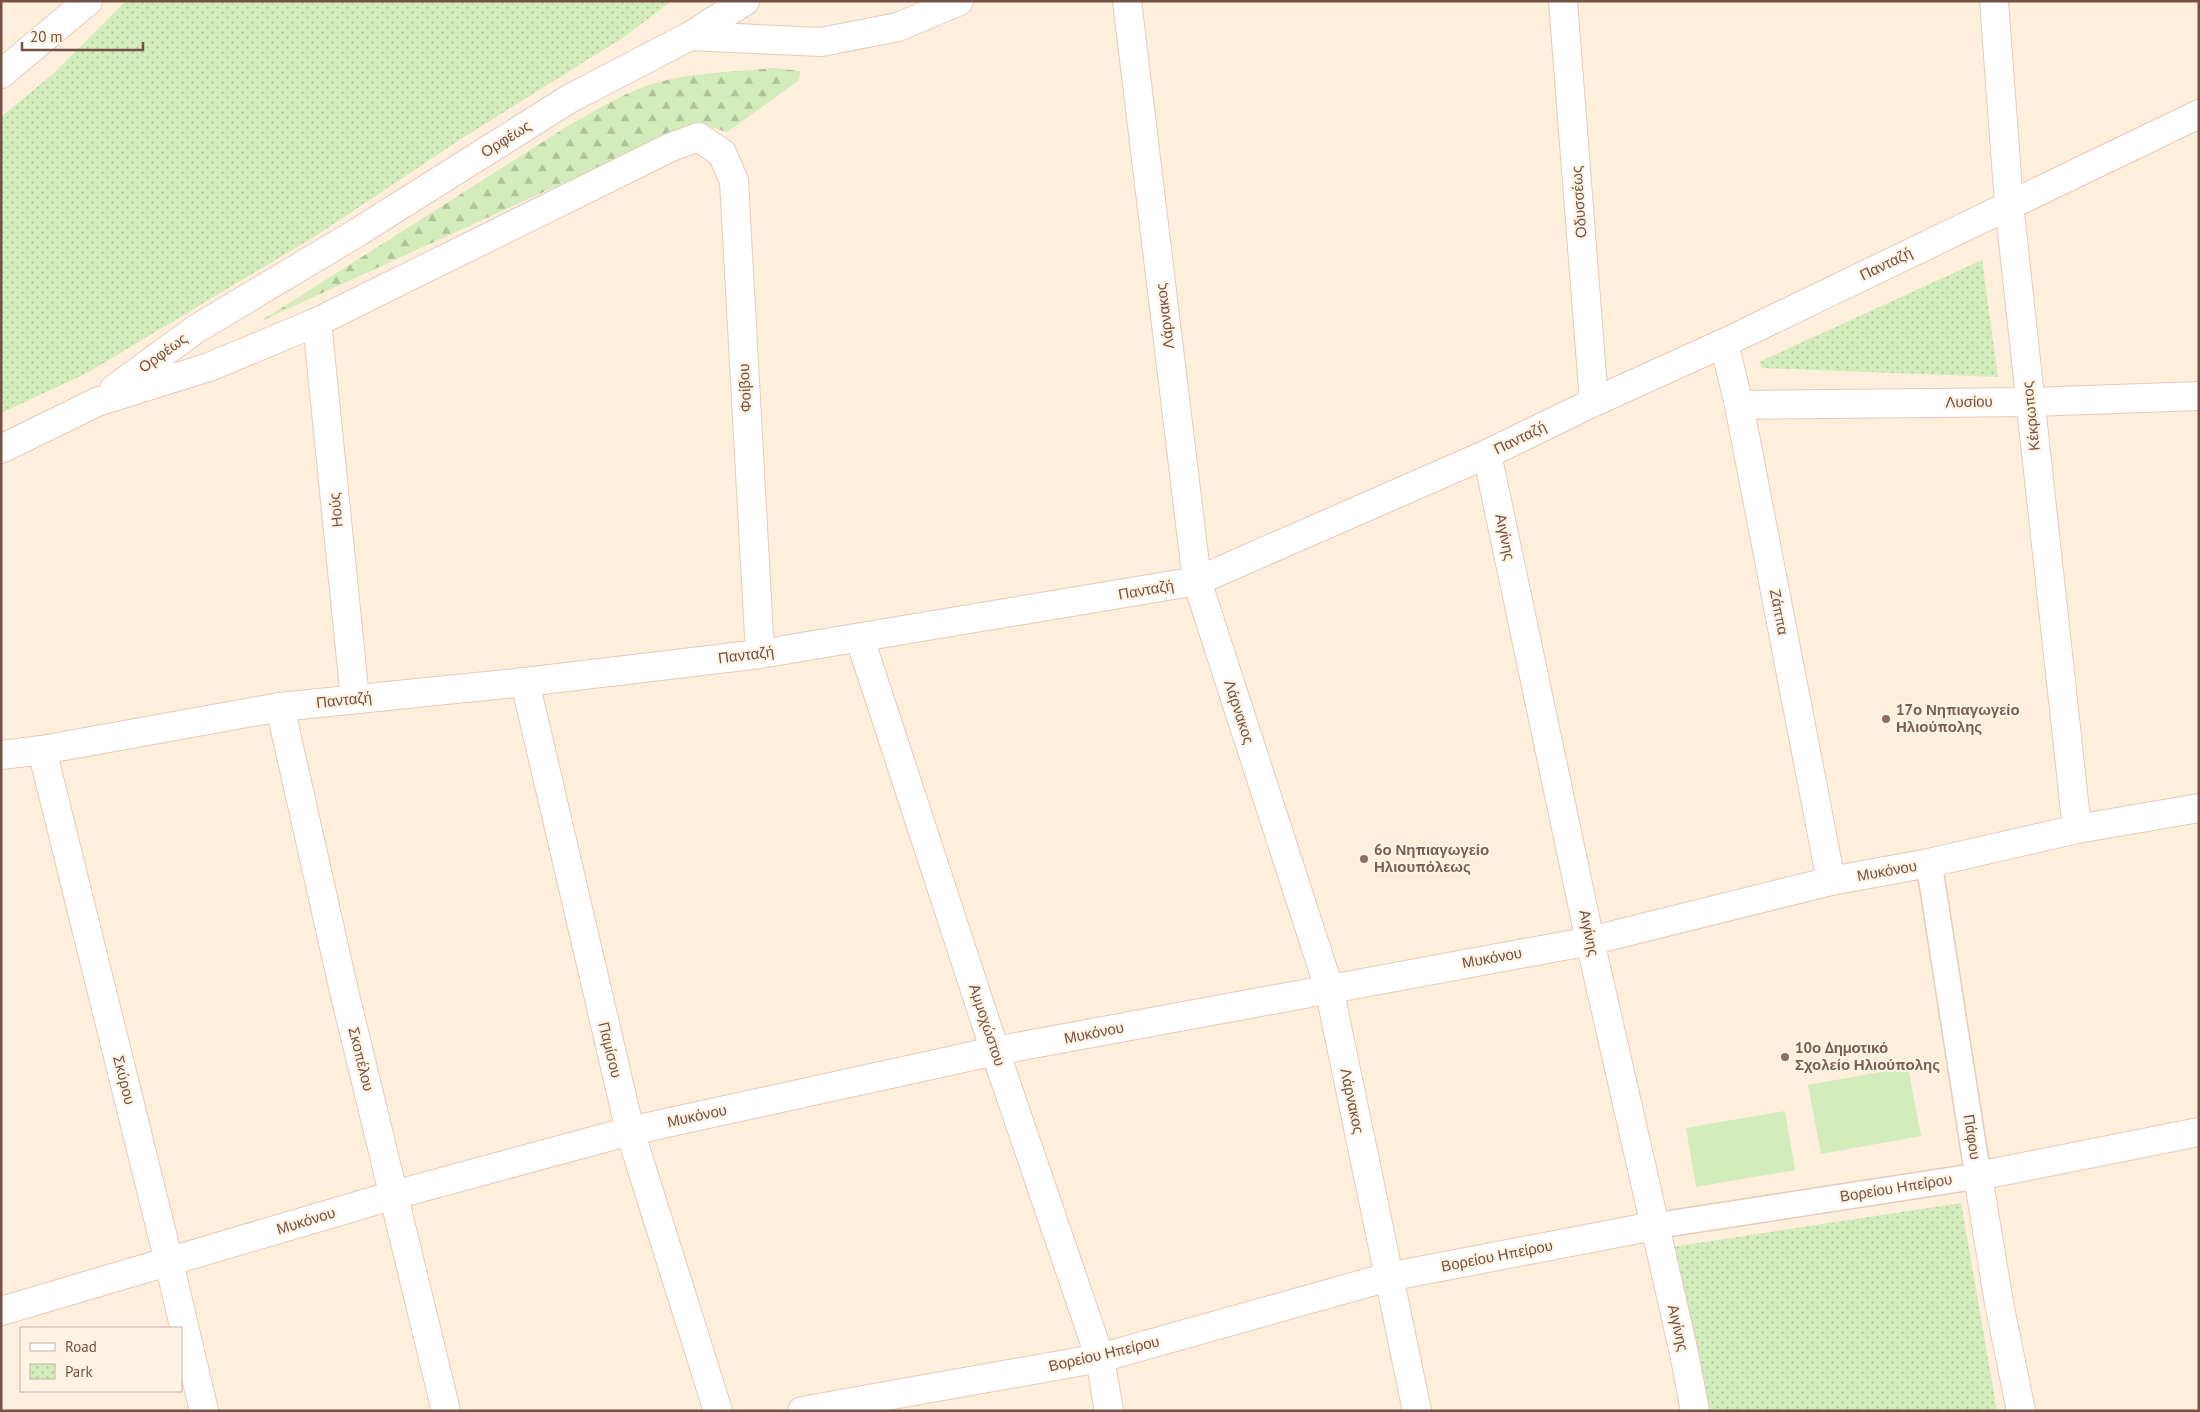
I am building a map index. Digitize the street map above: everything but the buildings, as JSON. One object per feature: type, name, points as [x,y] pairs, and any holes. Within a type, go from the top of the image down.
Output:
[{"type":"street","points":[[1,74],[88,1]]},
{"type":"street","points":[[690,36],[745,1]]},
{"type":"street","name":"Ορφέως","points":[[97,402],[196,329],[358,232],[568,99],[690,36],[821,42],[898,27],[959,1]]},
{"type":"street","name":"Λάρνακος","points":[[1127,1],[1197,581],[1329,988],[1417,1411]]},
{"type":"street","name":"Οδυσσέως","points":[[1563,1],[1594,402]]},
{"type":"street","name":"Κέκρωπος","points":[[1994,1],[2009,204],[2077,829]]},
{"type":"street","name":"Πανταζή","points":[[1,755],[42,750],[280,707],[525,682],[760,654],[860,639],[1197,581],[1487,454],[1594,402],[1724,343],[2199,114]]},
{"type":"street","name":"Ορφέως","points":[[1,449],[97,402],[210,367],[316,322],[669,148],[698,137]]},
{"type":"street","name":"Φοίβου","points":[[698,137],[722,153],[734,181],[760,654]]},
{"type":"street","name":"Ηούς","points":[[316,322],[356,698]]},
{"type":"street","name":"Ζάππα","points":[[1724,343],[1739,405],[1831,881]]},
{"type":"street","name":"Λυσίου","points":[[1739,405],[2030,402],[2199,396]]},
{"type":"street","name":"Αιγίνης","points":[[1487,454],[1590,941],[1684,1354],[1695,1411]]},
{"type":"street","name":"Αμμοχώστου","points":[[860,639],[995,1051],[1100,1358],[1109,1411]]},
{"type":"street","name":"Παμίσου","points":[[525,682],[630,1131],[718,1411]]},
{"type":"street","name":"Σκοπέλου","points":[[280,707],[344,991],[446,1411]]},
{"type":"street","name":"Σκύρου","points":[[42,750],[204,1411]]},
{"type":"street","name":"Μυκόνου","points":[[1,1311],[394,1195],[630,1131],[995,1051],[1590,941],[1831,881],[1929,863],[2077,829],[2199,808]]},
{"type":"street","name":"Πάφου","points":[[1929,863],[1998,1303],[2021,1411]]},
{"type":"street","name":"Βορείου Ηπείρου","points":[[802,1411],[1100,1358],[1388,1277],[1654,1226],[1978,1176],[2199,1132]]},
{"type":"green space","points":[[126,1],[672,1],[624,37],[461,139],[317,235],[87,373],[1,413],[1,117],[53,74]]},
{"type":"green space","points":[[774,68],[801,71],[798,81],[727,132],[705,125],[675,132],[261,321],[571,124],[625,95],[647,85],[673,79],[702,74]]},
{"type":"green space","points":[[1982,260],[1998,377],[1762,368],[1759,362]]},
{"type":"green space","points":[[1908,1067],[1921,1136],[1821,1154],[1808,1085]]},
{"type":"green space","points":[[1785,1111],[1795,1170],[1696,1187],[1686,1128]]},
{"type":"green space","points":[[1961,1203],[1997,1411],[1710,1411],[1672,1247]]},
{"type":"place","name":"17ο Νηπιαγωγείο Ηλιούπολης","points":[[1886,719]]},
{"type":"place","name":"6ο Νηπιαγωγείο Ηλιουπόλεως","points":[[1364,859]]},
{"type":"place","name":"10ο Δημοτικό Σχολείο Ηλιούπολης","points":[[1785,1057]]}]
